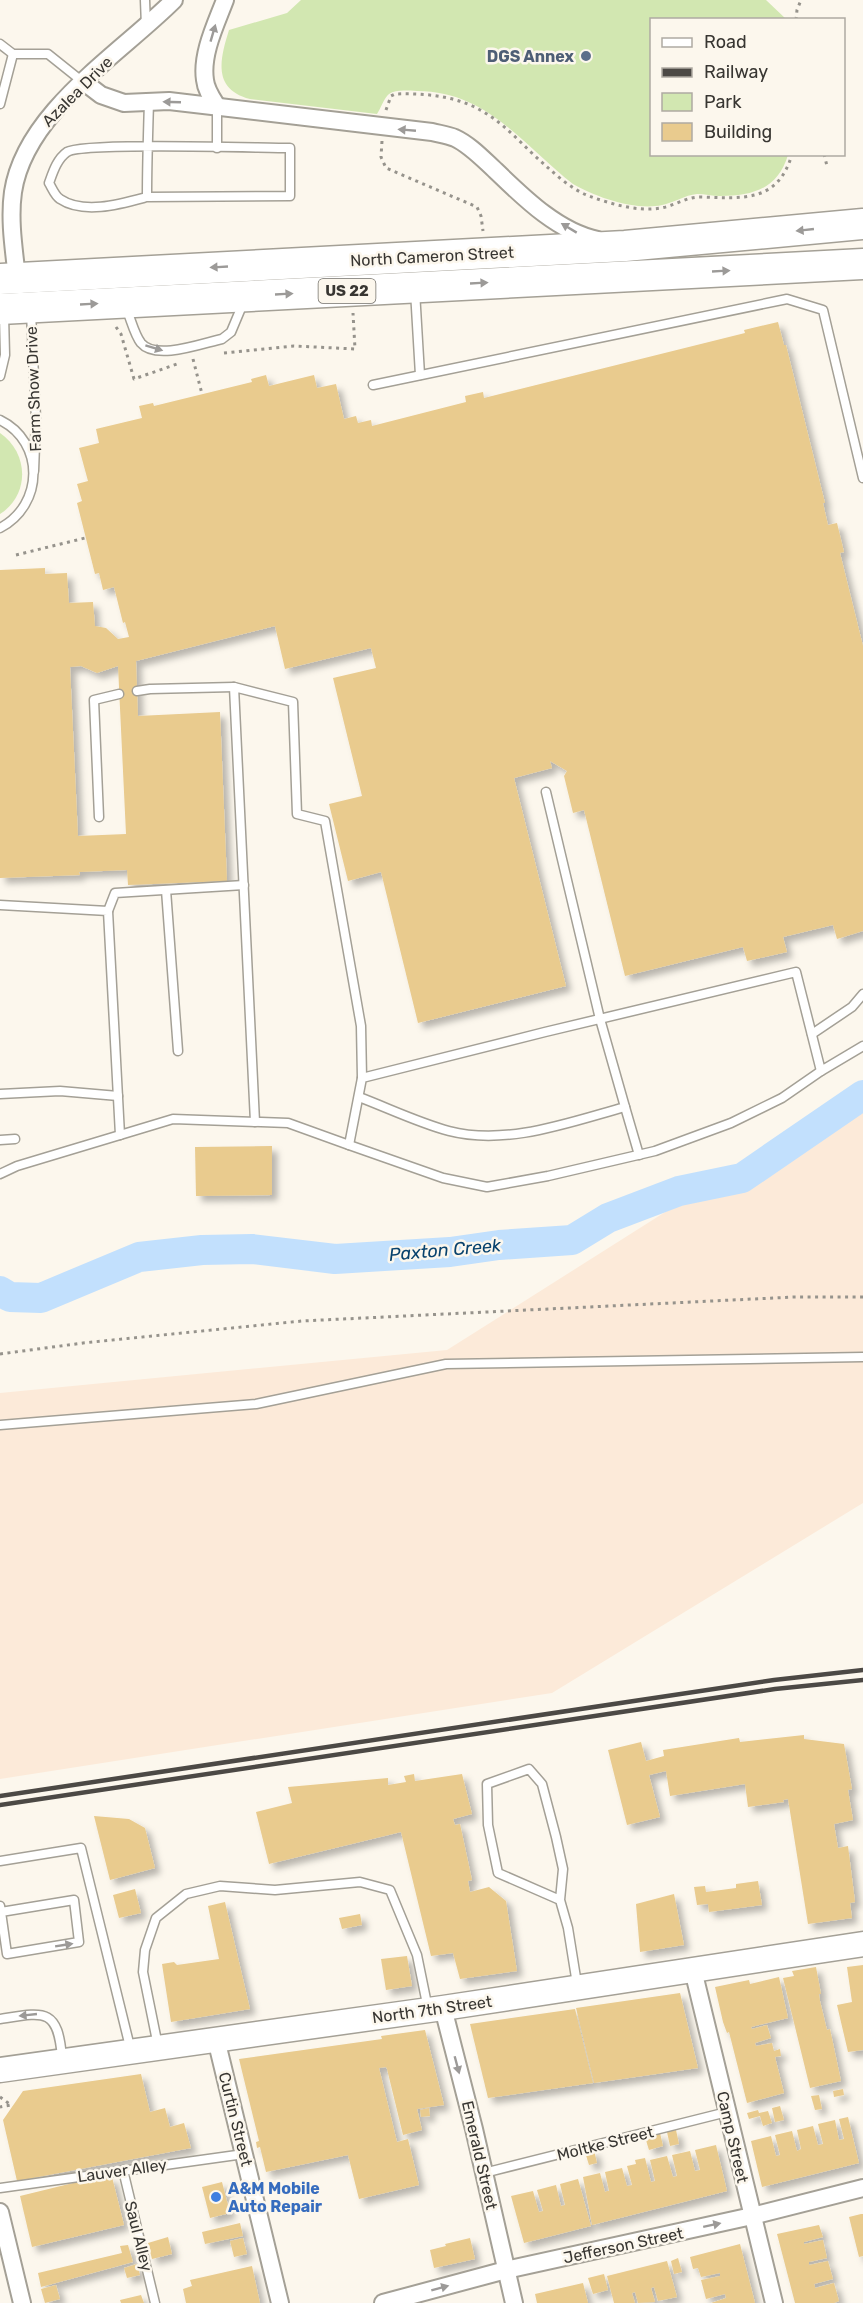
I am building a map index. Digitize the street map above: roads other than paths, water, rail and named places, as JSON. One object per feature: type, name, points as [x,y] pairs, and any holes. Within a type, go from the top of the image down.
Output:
[{"type":"highway","name":"North Cameron Street","points":[[8,279],[625,246],[863,224]]},
{"type":"highway","name":"North Cameron Street","points":[[12,308],[119,313],[246,296],[863,264]]},
{"type":"main road","name":"North 7th Street","points":[[0,2070],[435,2009],[863,1944]]},
{"type":"street","name":"Azalea Drive","points":[[12,308],[8,279],[12,207],[13,191],[21,160],[41,125],[84,82],[174,0]]},
{"type":"street","points":[[217,106],[205,81],[204,69],[215,26],[225,0]]},
{"type":"street","points":[[84,82],[111,99],[124,103],[169,100],[432,132],[454,137],[470,147],[522,195],[554,219],[590,239],[625,246]]},
{"type":"street","name":"Farm Show Drive","points":[[8,279],[12,308]]},
{"type":"street","name":"Camp Street","points":[[693,1970],[774,2303]]},
{"type":"street","name":"Emerald Street","points":[[435,2009],[484,2173],[514,2303]]},
{"type":"street","name":"Curtin Street","points":[[216,2039],[280,2303]]},
{"type":"street","name":"Jefferson Street","points":[[383,2303],[506,2270],[752,2216],[863,2188]]},
{"type":"street","points":[[0,2212],[22,2303]]},
{"type":"lane","points":[[146,0],[146,26]]},
{"type":"lane","points":[[0,44],[13,54],[48,54],[84,82]]},
{"type":"lane","points":[[0,104],[13,54]]},
{"type":"lane","points":[[147,197],[148,102]]},
{"type":"lane","points":[[217,106],[217,148]]},
{"type":"lane","points":[[95,147],[148,147],[290,148],[290,196],[147,197],[120,204],[82,207],[59,198],[49,183],[56,165],[68,151],[95,147]]},
{"type":"lane","points":[[415,287],[420,375]]},
{"type":"lane","points":[[119,313],[142,344],[153,351],[169,351],[227,336],[231,332],[246,296]]},
{"type":"lane","points":[[373,385],[787,299],[823,310],[863,478]]},
{"type":"lane","name":"Farm Show Drive","points":[[0,376],[12,308]]},
{"type":"lane","name":"Farm Show Drive","points":[[0,528],[25,507],[32,490],[34,471],[36,419],[12,308]]},
{"type":"lane","points":[[0,420],[22,437],[33,459],[34,471]]},
{"type":"lane","points":[[234,687],[255,1122]]},
{"type":"lane","points":[[137,691],[234,687],[293,702],[297,814],[325,821],[361,1026],[362,1078],[349,1145]]},
{"type":"lane","points":[[99,817],[94,700],[119,694]]},
{"type":"lane","points":[[546,792],[600,1019],[639,1155]]},
{"type":"lane","points":[[120,1135],[108,911],[115,893],[244,885]]},
{"type":"lane","points":[[166,890],[178,1051]]},
{"type":"lane","points":[[0,905],[108,911]]},
{"type":"lane","points":[[362,1078],[796,972],[821,1071]]},
{"type":"lane","points":[[812,1034],[852,1007],[863,994]]},
{"type":"lane","points":[[0,1174],[17,1166],[172,1119],[288,1123],[443,1178],[487,1187],[548,1176],[655,1151],[731,1123],[782,1098],[863,1046]]},
{"type":"lane","points":[[0,1094],[60,1091],[118,1096]]},
{"type":"lane","points":[[359,1097],[450,1131],[490,1136],[544,1129],[625,1107]]},
{"type":"lane","points":[[0,1140],[15,1139]]},
{"type":"lane","points":[[0,1425],[256,1404],[446,1364],[863,1357]]},
{"type":"lane","points":[[560,1900],[498,1874],[488,1825],[487,1784],[529,1769],[542,1784],[563,1869],[560,1900],[568,1928],[578,1988]]},
{"type":"lane","points":[[0,1861],[81,1848],[131,2051]]},
{"type":"lane","points":[[158,2048],[143,1972],[145,1950],[156,1918],[186,1894],[220,1886],[275,1890],[360,1882],[390,1890],[417,1955],[435,2009]]},
{"type":"lane","points":[[0,1906],[7,1954],[79,1942],[74,1900],[1,1911]]},
{"type":"lane","points":[[0,2019],[37,2014],[47,2016],[57,2028],[63,2061]]},
{"type":"lane","name":"Moltke Street","points":[[484,2173],[727,2112]]},
{"type":"lane","name":"Lauver Alley","points":[[0,2188],[244,2154]]},
{"type":"lane","name":"Saul Alley","points":[[123,2170],[155,2303]]},
{"type":"waterway","name":"Paxton Creek","points":[[0,1291],[10,1297],[41,1298],[139,1257],[202,1250],[252,1249],[335,1259],[450,1252],[499,1245],[572,1240],[608,1218],[679,1191],[742,1178],[863,1095]]},
{"type":"railway","points":[[0,1796],[774,1680],[863,1670]]},
{"type":"railway","points":[[0,1805],[775,1689],[863,1680]]},
{"type":"place","name":"DGS Annex","points":[[586,56]]},
{"type":"place","name":"A&M Mobile Auto Repair","points":[[216,2197]]}]
